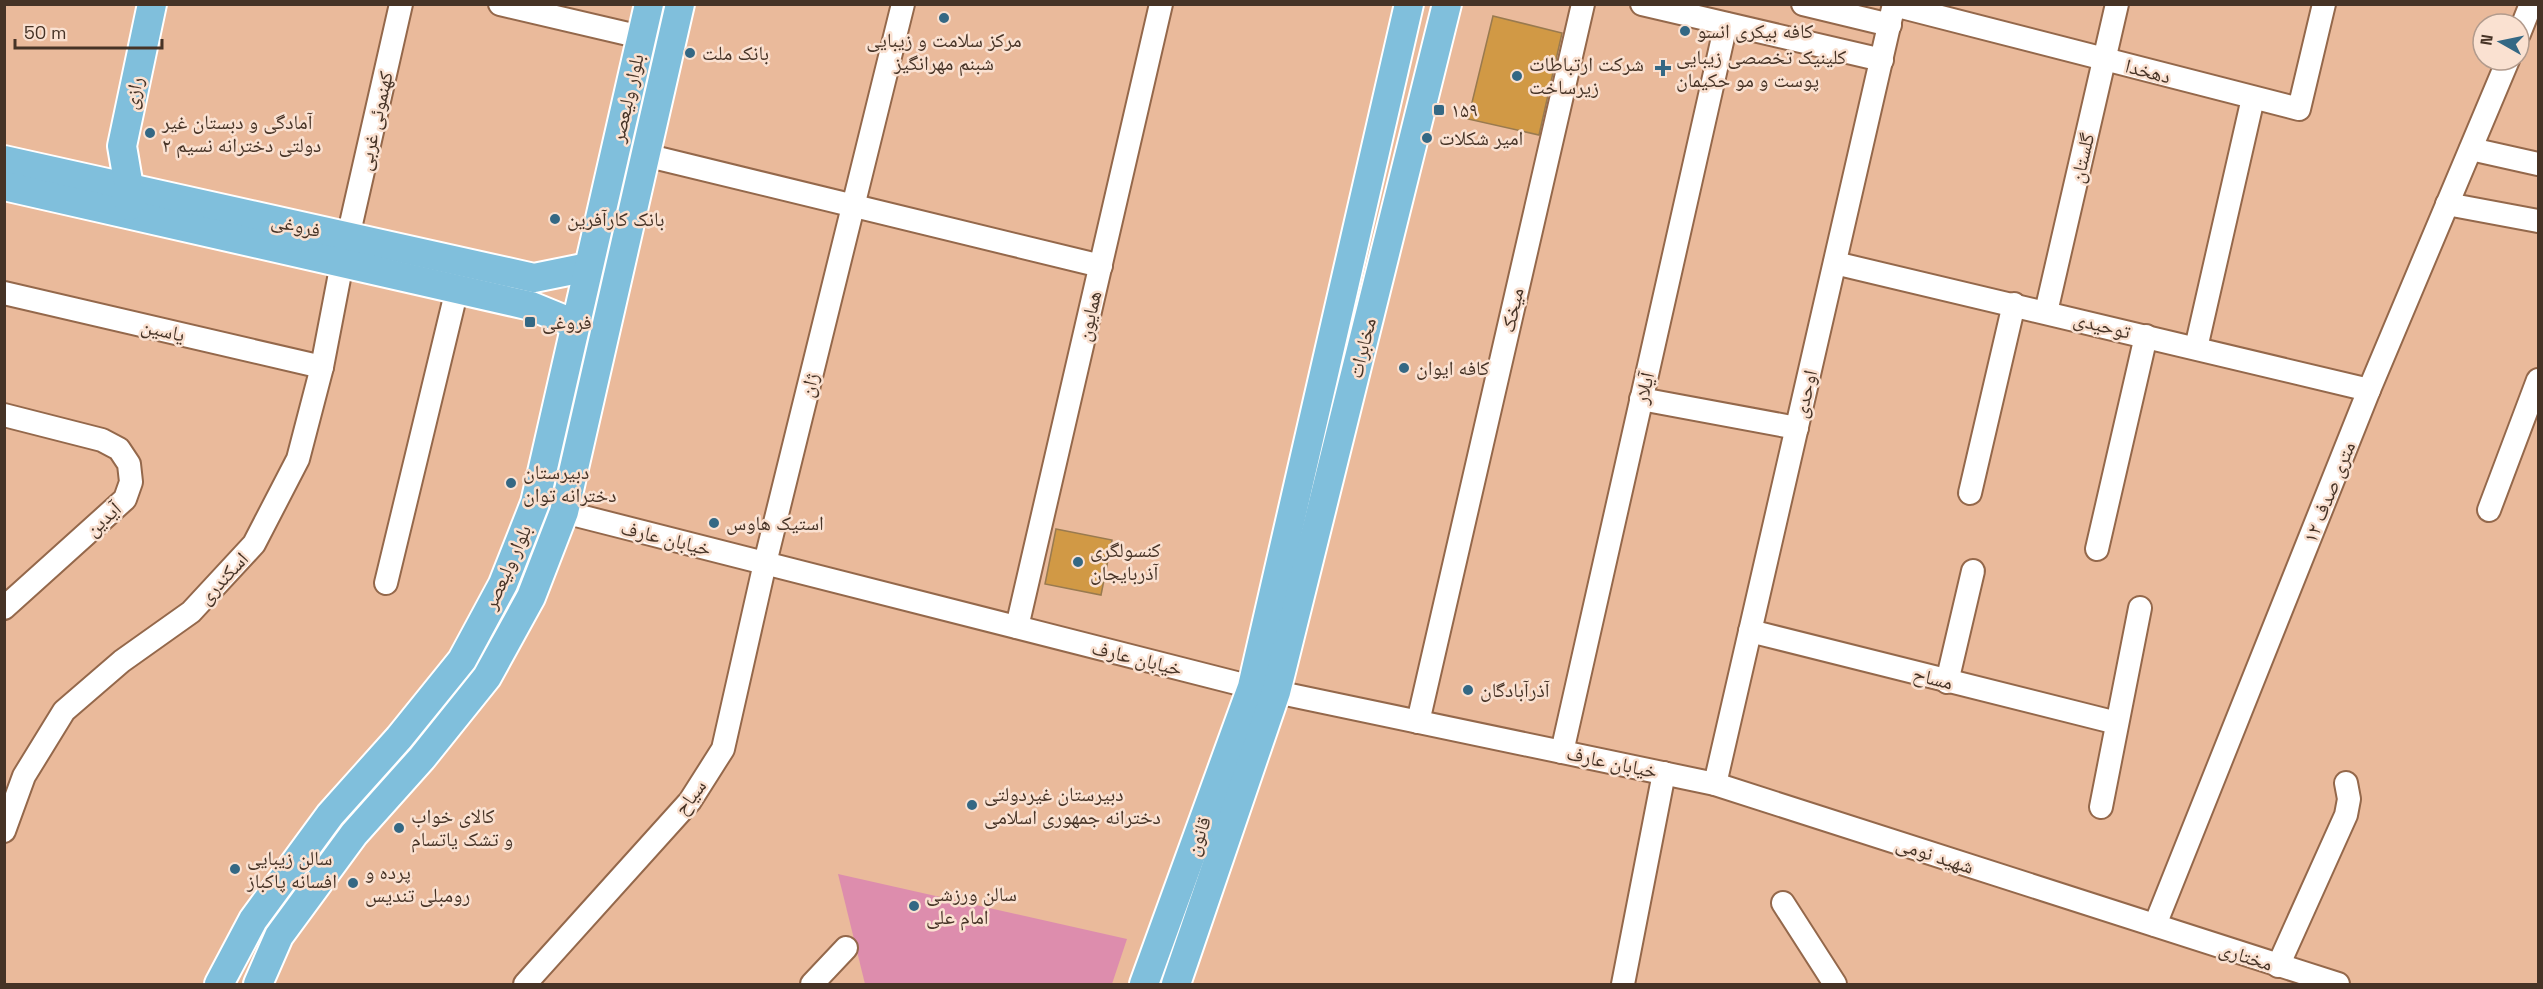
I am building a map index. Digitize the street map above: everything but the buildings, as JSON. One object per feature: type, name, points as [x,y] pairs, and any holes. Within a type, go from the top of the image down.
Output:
[{"type":"main road","name":"رازی","points":[[94,193],[122,146],[152,4]]},
{"type":"main road","name":"بلوار ولیعصر","points":[[219,984],[253,920],[330,815],[399,738],[462,660],[503,584],[535,503],[649,4]]},
{"type":"main road","name":"بلوار ولیعصر","points":[[258,984],[279,936],[354,834],[422,758],[487,677],[531,597],[564,512],[680,4]]},
{"type":"main road","name":"مخابرات","points":[[1264,690],[1409,4]]},
{"type":"main road","name":"مخابرات","points":[[1264,690],[1447,4]]},
{"type":"main road","points":[[629,90],[659,96]]},
{"type":"main road","name":"رازی","points":[[122,146],[129,201]]},
{"type":"main road","name":"فروغى","points":[[4,159],[94,193],[345,250],[534,279],[588,267]]},
{"type":"main road","name":"فروغى","points":[[4,186],[94,193]]},
{"type":"main road","name":"فروغى","points":[[345,250],[457,289],[531,306],[575,324]]},
{"type":"main road","name":"قانون","points":[[1144,984],[1264,690]]},
{"type":"main road","name":"قانون","points":[[1176,984],[1264,690]]},
{"type":"main road","points":[[290,869],[316,885]]},
{"type":"street","name":"کهنموئی غربی","points":[[345,250],[401,4]]},
{"type":"street","points":[[500,4],[641,37]]},
{"type":"street","name":"ژان","points":[[765,563],[903,4]]},
{"type":"street","name":"همایون","points":[[1017,627],[1161,4]]},
{"type":"street","name":"میخک","points":[[1418,722],[1583,4]]},
{"type":"street","points":[[1642,4],[1882,60]]},
{"type":"street","name":"دهخدا","points":[[1803,4],[1893,11],[2104,59],[2299,109],[2324,4]]},
{"type":"street","name":"گلستان","points":[[2046,312],[2117,4]]},
{"type":"street","name":"اوحدی","points":[[1715,784],[1893,11]]},
{"type":"street","name":"آیلار","points":[[1562,752],[1726,24]]},
{"type":"street","name":"۱۲ متری صدف","points":[[2155,925],[2369,390],[2503,72]]},
{"type":"street","points":[[2196,348],[2253,98]]},
{"type":"street","points":[[2470,149],[2538,164]]},
{"type":"street","points":[[645,155],[1101,266]]},
{"type":"street","points":[[2447,204],[2538,221]]},
{"type":"street","name":"اسکندری","points":[[4,831],[24,776],[64,711],[122,660],[191,612],[254,544],[298,459],[322,367],[345,250]]},
{"type":"street","name":"توحیدی","points":[[1835,263],[2369,390]]},
{"type":"street","points":[[386,583],[457,289]]},
{"type":"street","name":"یاسین","points":[[4,293],[322,367]]},
{"type":"street","points":[[1970,493],[2014,304]]},
{"type":"street","points":[[2097,549],[2146,336]]},
{"type":"street","points":[[2489,510],[2538,380]]},
{"type":"street","points":[[1641,399],[1797,428]]},
{"type":"street","name":"آیدین","points":[[4,416],[102,440],[118,449],[129,464],[131,482],[125,499],[4,608]]},
{"type":"street","name":"خیابان عارف","points":[[564,512],[1264,690],[1715,784]]},
{"type":"street","name":"سیاح","points":[[525,984],[690,801],[723,749],[765,563]]},
{"type":"street","points":[[1947,682],[1973,571]]},
{"type":"street","points":[[2101,807],[2140,608]]},
{"type":"street","name":"مساح","points":[[1750,631],[2117,723]]},
{"type":"street","points":[[1623,984],[1664,773]]},
{"type":"street","points":[[2278,966],[2346,815],[2349,799],[2346,783]]},
{"type":"street","name":"شهید نومی","points":[[1715,784],[2155,925]]},
{"type":"street","points":[[1783,903],[1835,984]]},
{"type":"street","name":"مختاری","points":[[2155,925],[2338,984]]},
{"type":"street","points":[[812,984],[846,948]]},
{"type":"shaded area","name":"سالن ورزشی امام علی","points":[[838,874],[1127,939],[1112,984],[865,984]]},
{"type":"place","name":"مرکز سلامت و زیبایی شبنم مهرانگیز","points":[[944,18]]},
{"type":"place","name":"کافه بیکری انسو","points":[[1685,31]]},
{"type":"place","name":"بانک ملت","points":[[690,53]]},
{"type":"place","name":"کلینیک تخصصی زیبایی پوست و مو حکیمان","points":[[1663,68]]},
{"type":"place","name":"شرکت ارتباطات زیرساخت","points":[[1517,76]]},
{"type":"place","name":"۱۵۹","points":[[1439,110]]},
{"type":"place","name":"آمادگی و دبستان غیر دولتی دخترانه نسیم ۲","points":[[150,133]]},
{"type":"place","name":"امیر شکلات","points":[[1427,138]]},
{"type":"place","name":"بانک کارآفرین","points":[[555,219]]},
{"type":"place","name":"فروغی","points":[[530,322]]},
{"type":"place","name":"کافه ایوان","points":[[1404,368]]},
{"type":"place","name":"دبیرستان دخترانه توان","points":[[511,483]]},
{"type":"place","name":"استیک هاوس","points":[[714,523]]},
{"type":"place","name":"کنسولگری آذربایجان","points":[[1078,562]]},
{"type":"place","name":"آذرآبادگان","points":[[1468,690]]},
{"type":"place","name":"دبیرستان غیردولتی دخترانه جمهوری اسلامی","points":[[972,805]]},
{"type":"place","name":"کالای خواب و تشک یاتسام","points":[[399,828]]},
{"type":"place","name":"سالن زیبایی افسانه پاکباز","points":[[235,869]]},
{"type":"place","name":"پرده و رومبلی تندیس","points":[[353,883]]},
{"type":"place","name":"سالن ورزشی امام علی","points":[[914,906]]}]
